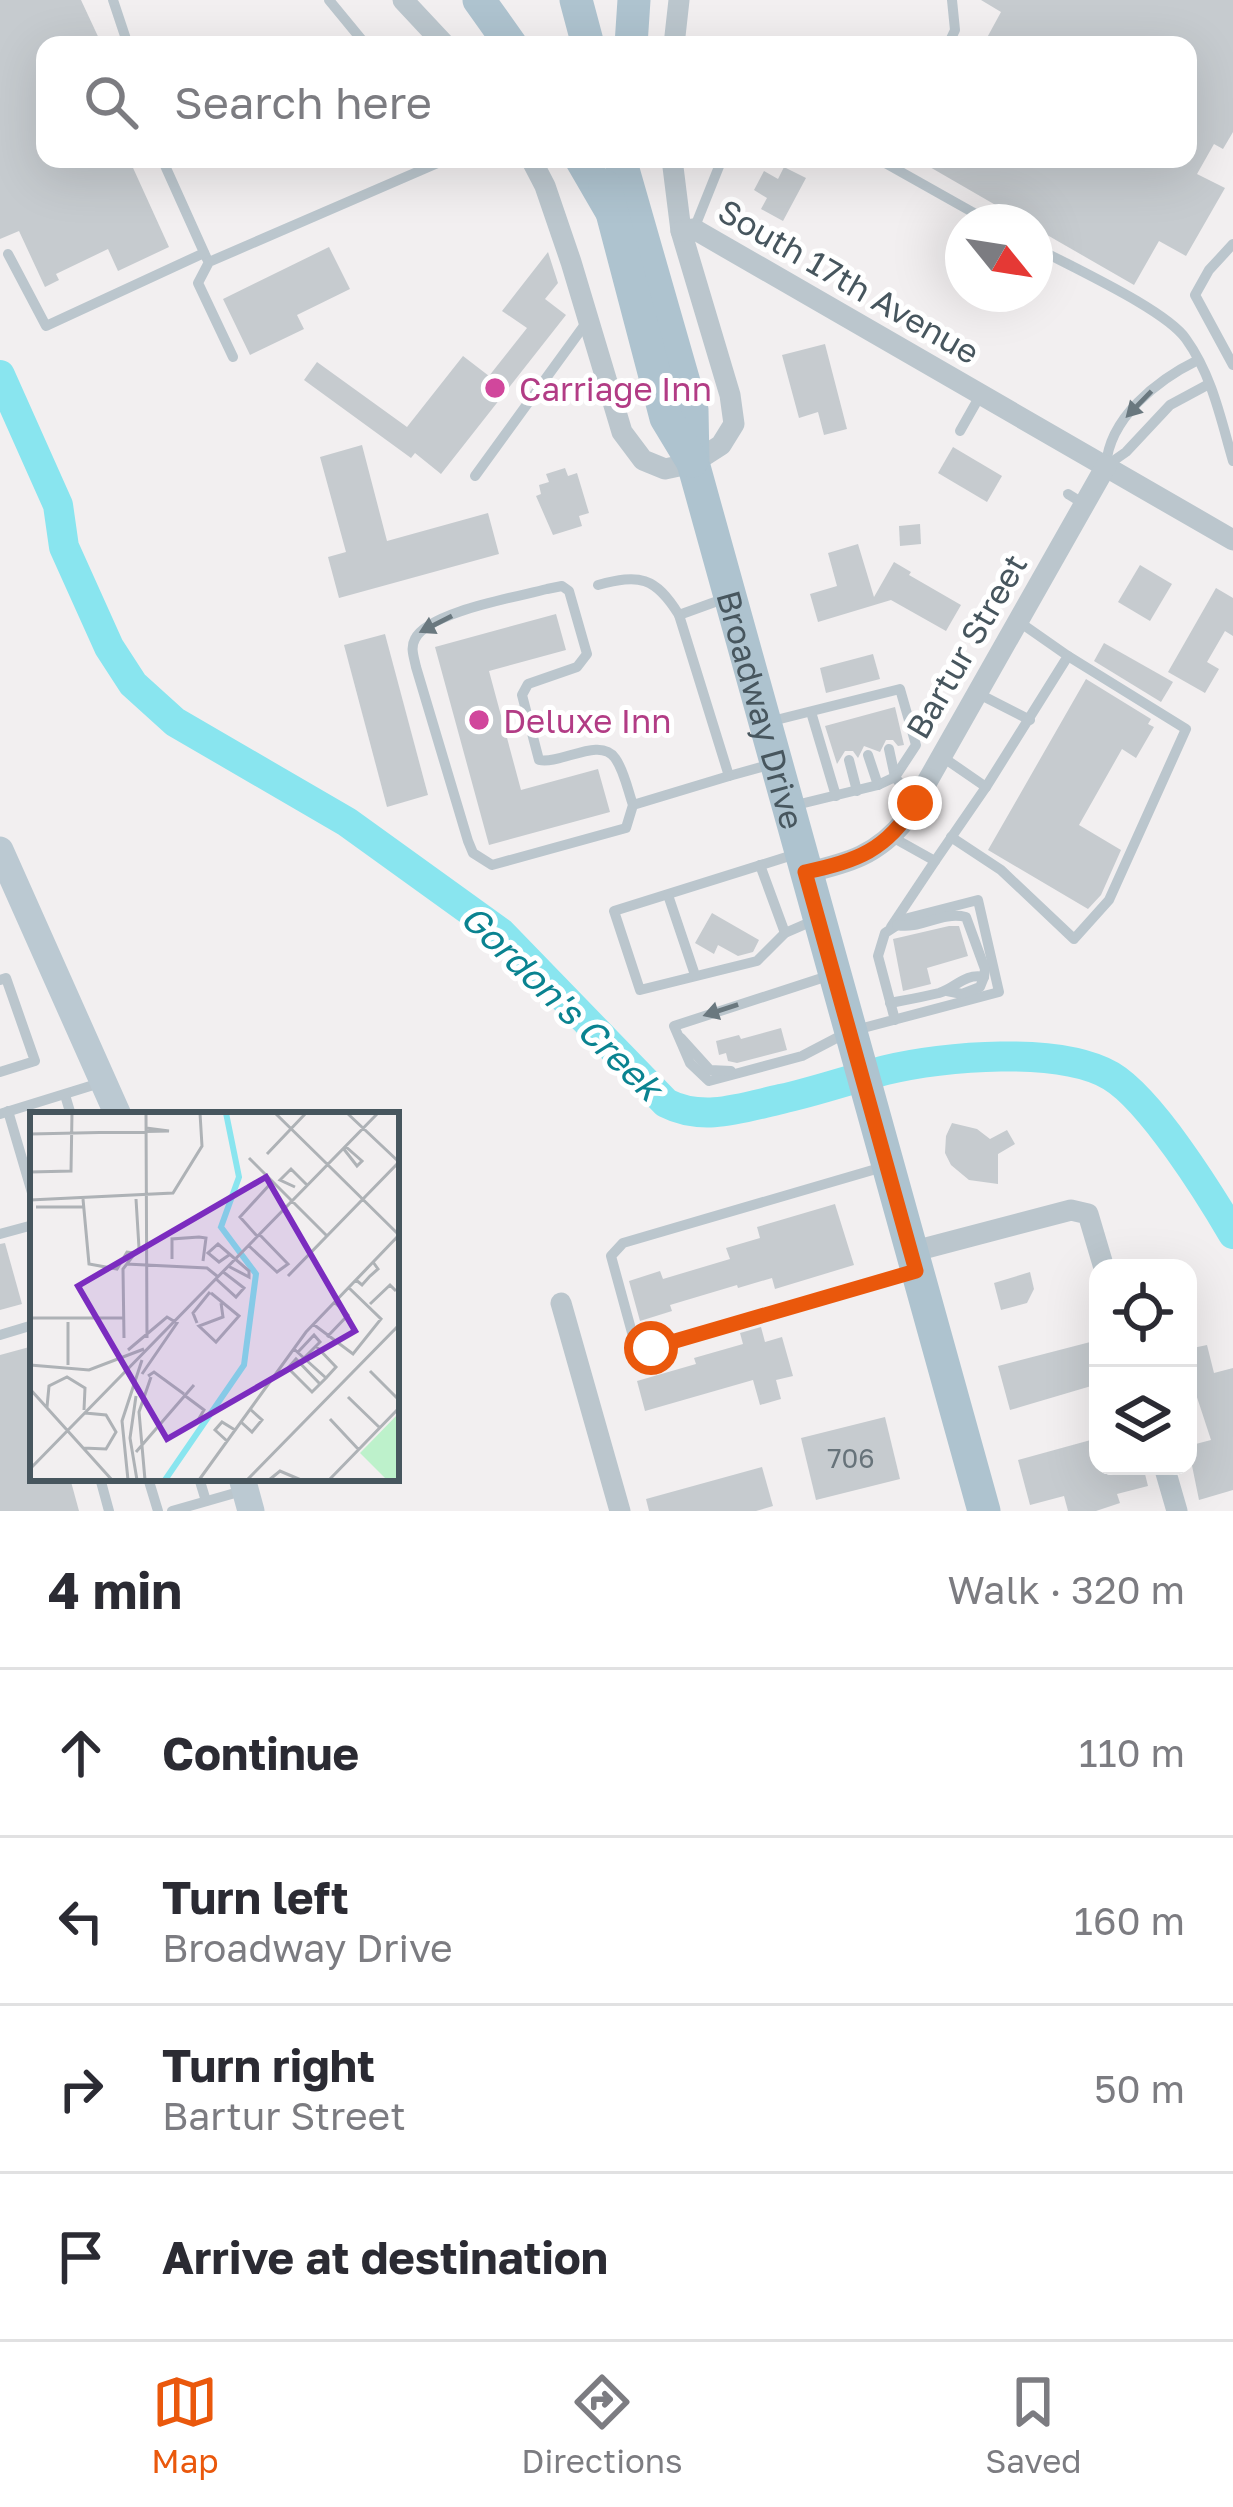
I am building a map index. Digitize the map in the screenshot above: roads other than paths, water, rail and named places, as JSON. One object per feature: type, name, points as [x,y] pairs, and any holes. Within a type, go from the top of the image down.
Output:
[{"type":"main road","points":[[479,0],[505,36]]},
{"type":"main road","points":[[554,0],[564,36]]},
{"type":"main road","points":[[576,0],[586,36]]},
{"type":"main road","points":[[632,36],[634,0]]},
{"type":"main road","name":"Broadway Drive","points":[[621,178],[692,410],[693,463],[984,1511]]},
{"type":"street","points":[[403,0],[437,36]]},
{"type":"street","points":[[675,36],[679,0]]},
{"type":"street","points":[[536,168],[622,432],[643,460],[664,469],[693,463],[721,445],[731,433],[734,417],[674,168]]},
{"type":"street","name":"South 17th Avenue","points":[[688,230],[1233,540]]},
{"type":"street","name":"Bartur Street","points":[[802,863],[854,861],[892,837],[1018,621],[1046,551],[1076,499],[1106,466]]},
{"type":"street","points":[[0,850],[117,1112]]},
{"type":"street","points":[[914,1262],[1071,1210],[1088,1214],[1101,1259]]},
{"type":"street","points":[[561,1303],[620,1511]]},
{"type":"street","points":[[1166,1475],[1177,1511]]},
{"type":"lane","points":[[113,0],[125,36]]},
{"type":"lane","points":[[329,0],[359,36]]},
{"type":"lane","points":[[952,0],[953,36]]},
{"type":"lane","points":[[166,168],[207,258],[198,283],[233,357]]},
{"type":"lane","points":[[8,254],[46,326],[425,168]]},
{"type":"lane","points":[[688,230],[718,168]]},
{"type":"lane","points":[[894,168],[958,204]]},
{"type":"lane","points":[[1233,244],[1196,295],[1233,364]]},
{"type":"lane","points":[[1053,257],[1175,327],[1209,384],[1233,459]]},
{"type":"lane","points":[[475,476],[588,320]]},
{"type":"lane","points":[[1106,466],[1107,442],[1120,424],[1167,378],[1198,360]]},
{"type":"lane","points":[[1106,466],[1126,452],[1170,405],[1209,384]]},
{"type":"lane","points":[[960,431],[981,394]]},
{"type":"lane","points":[[598,585],[633,575],[650,582],[670,600],[679,615],[729,776]]},
{"type":"lane","points":[[562,586],[569,591],[587,653],[577,667],[528,684],[522,695],[539,760],[550,763],[597,749],[607,751],[615,758],[633,805],[626,828],[503,865],[480,860],[468,842],[412,645],[418,634],[441,618],[547,589],[562,586]]},
{"type":"lane","points":[[679,615],[729,597]]},
{"type":"lane","points":[[951,837],[1001,869],[1074,939],[1109,900],[1186,729],[1018,621]]},
{"type":"lane","points":[[895,1020],[879,946],[1068,656]]},
{"type":"lane","points":[[764,723],[900,689],[916,745],[896,777],[787,808]]},
{"type":"lane","points":[[977,693],[1030,720]]},
{"type":"lane","points":[[876,696],[878,712]]},
{"type":"lane","points":[[853,701],[857,718]]},
{"type":"lane","points":[[832,707],[837,723]]},
{"type":"lane","points":[[811,712],[836,796]]},
{"type":"lane","points":[[889,749],[896,777],[915,803]]},
{"type":"lane","points":[[868,755],[878,785]]},
{"type":"lane","points":[[940,756],[986,787]]},
{"type":"lane","points":[[849,760],[856,790]]},
{"type":"lane","points":[[633,805],[775,763]]},
{"type":"lane","points":[[892,837],[935,861]]},
{"type":"lane","points":[[802,863],[760,865],[614,911],[640,990],[757,961],[785,933],[818,919]]},
{"type":"lane","points":[[760,865],[785,933]]},
{"type":"lane","points":[[668,895],[694,975]]},
{"type":"lane","points":[[832,974],[674,1026],[690,1063],[709,1081],[851,1042],[895,1020],[999,992],[978,900],[908,918],[893,927]]},
{"type":"lane","points":[[890,1003],[946,991],[956,981],[976,975],[984,977],[985,968],[966,916],[955,914],[893,927]]},
{"type":"lane","points":[[0,980],[7,978],[34,1060],[0,1072]]},
{"type":"lane","points":[[30,1187],[4,1112],[104,1082]]},
{"type":"lane","points":[[65,1095],[70,1112]]},
{"type":"lane","points":[[886,1166],[623,1243],[611,1256],[634,1340],[651,1348],[914,1262]]},
{"type":"lane","points":[[0,1234],[30,1226]]},
{"type":"lane","points":[[0,1335],[30,1326]]},
{"type":"lane","points":[[101,1481],[110,1511]]},
{"type":"lane","points":[[149,1481],[158,1511]]},
{"type":"lane","points":[[200,1481],[206,1501]]},
{"type":"lane","points":[[172,1511],[246,1493]]},
{"type":"waterway","name":"Gordon's Creek","points":[[0,375],[58,505],[64,547],[109,647],[133,684],[175,722],[347,822],[501,933],[666,1103],[694,1112],[722,1112],[938,1061],[1001,1056],[1062,1060],[1111,1076],[1144,1105],[1233,1234]]},
{"type":"place","name":"Carriage Inn","points":[[495,388]]},
{"type":"place","name":"Deluxe Inn","points":[[479,720]]}]
